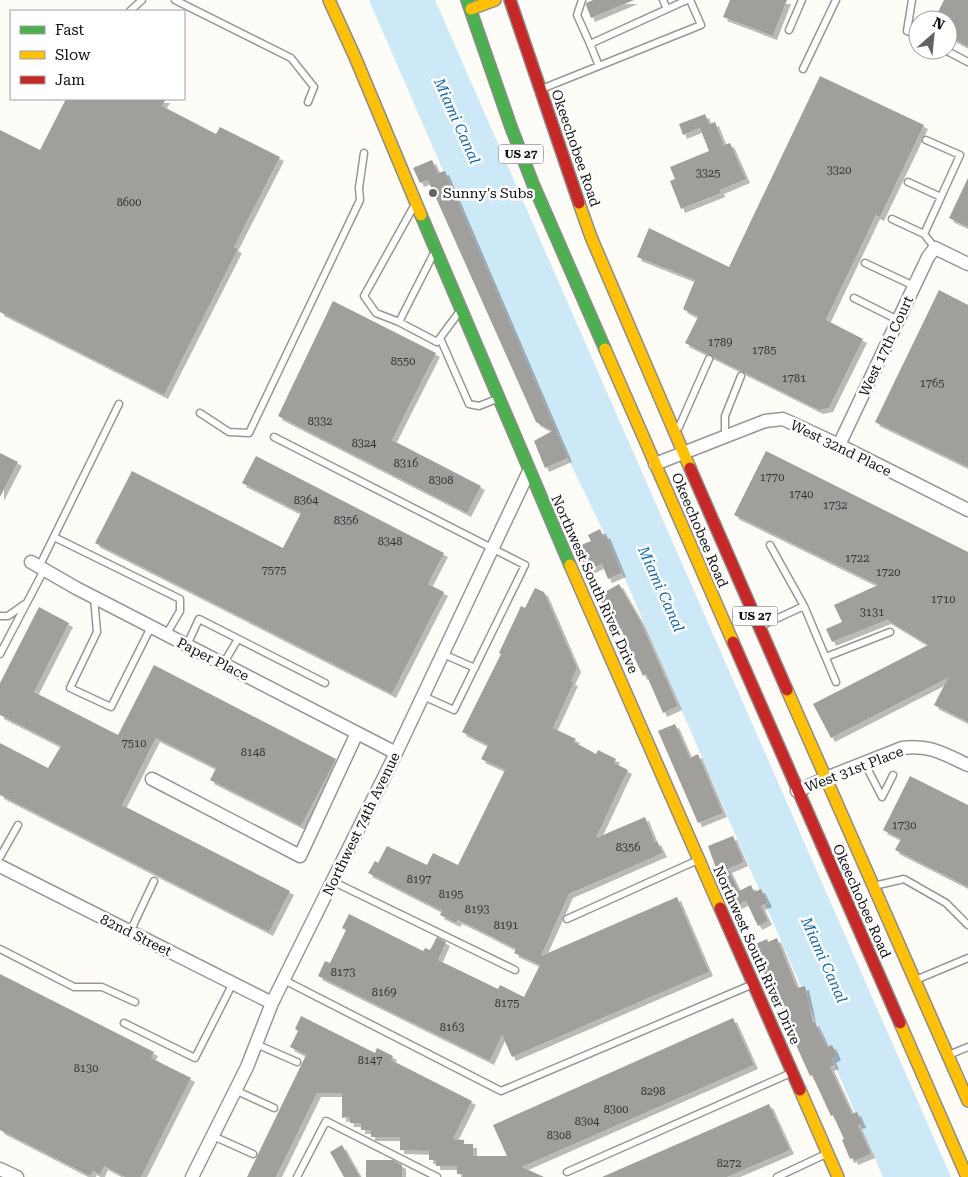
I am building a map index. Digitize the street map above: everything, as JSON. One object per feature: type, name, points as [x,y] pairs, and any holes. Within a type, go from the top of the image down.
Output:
[{"type":"main road","name":"Northwest South River Drive","points":[[329,0],[529,471],[838,1177]]},
{"type":"main road","points":[[469,5],[495,0]]},
{"type":"main road","name":"Okeechobee Road","points":[[510,0],[591,238],[968,1101]]},
{"type":"main road","name":"Okeechobee Road","points":[[469,5],[511,127],[533,184],[966,1177]]},
{"type":"street","points":[[935,248],[968,264]]},
{"type":"street","name":"West 17th Court","points":[[839,445],[914,286],[935,248]]},
{"type":"street","name":"West 32nd Place","points":[[655,464],[764,421],[782,419],[839,445],[968,510]]},
{"type":"street","name":"Northwest 74th Avenue","points":[[192,1177],[235,1090],[272,1003],[396,753],[529,471]]},
{"type":"street","name":"Paper Place","points":[[38,566],[166,635],[396,753]]},
{"type":"street","points":[[152,780],[300,856],[357,733]]},
{"type":"street","name":"West 31st Place","points":[[797,791],[902,748],[914,746],[936,750],[968,765]]},
{"type":"street","name":"82nd Street","points":[[0,866],[272,1003]]},
{"type":"street","points":[[0,1169],[17,1177]]},
{"type":"lane","points":[[131,10],[142,0]]},
{"type":"lane","points":[[175,0],[291,58],[314,87],[308,102]]},
{"type":"lane","points":[[582,0],[577,15],[599,66]]},
{"type":"lane","points":[[663,0],[667,9]]},
{"type":"lane","points":[[540,90],[701,25],[689,0],[590,44]]},
{"type":"lane","points":[[789,30],[802,0]]},
{"type":"lane","points":[[803,69],[836,0]]},
{"type":"lane","points":[[924,234],[960,155],[926,140]]},
{"type":"lane","points":[[200,414],[229,432],[248,433],[360,200],[359,188],[364,154]]},
{"type":"lane","points":[[908,182],[941,197]]},
{"type":"lane","points":[[416,202],[364,296],[376,313],[399,322],[437,342],[461,310]]},
{"type":"lane","points":[[892,219],[924,234],[935,248]]},
{"type":"lane","points":[[399,322],[436,250]]},
{"type":"lane","points":[[864,263],[914,286]]},
{"type":"lane","points":[[854,298],[898,320]]},
{"type":"lane","points":[[440,338],[470,404],[479,406],[499,398]]},
{"type":"lane","points":[[676,435],[709,359]]},
{"type":"lane","points":[[725,437],[725,416],[741,376]]},
{"type":"lane","points":[[0,654],[26,603],[38,566],[54,537],[118,404]]},
{"type":"lane","points":[[274,437],[525,565],[454,710],[423,696]]},
{"type":"lane","points":[[54,537],[180,599],[180,611],[166,635]]},
{"type":"lane","points":[[770,545],[804,606],[836,682]]},
{"type":"lane","points":[[94,597],[97,632],[70,688],[111,707],[151,627]]},
{"type":"lane","points":[[0,616],[8,616],[26,603]]},
{"type":"lane","points":[[760,626],[804,606]]},
{"type":"lane","points":[[187,645],[199,619],[325,683]]},
{"type":"lane","points":[[826,658],[890,632]]},
{"type":"lane","points":[[223,664],[238,639]]},
{"type":"lane","points":[[443,654],[475,668]]},
{"type":"lane","points":[[865,764],[882,797],[893,775]]},
{"type":"lane","points":[[0,857],[18,825]]},
{"type":"lane","points":[[567,919],[699,860]]},
{"type":"lane","points":[[874,887],[904,879],[946,903],[968,925]]},
{"type":"lane","points":[[130,932],[154,881]]},
{"type":"lane","points":[[332,881],[515,970]]},
{"type":"lane","points":[[0,949],[74,987],[102,987],[135,1002]]},
{"type":"lane","points":[[915,981],[968,958]]},
{"type":"lane","points":[[284,980],[501,1091],[754,984]]},
{"type":"lane","points":[[124,1023],[195,1058],[234,983]]},
{"type":"lane","points":[[256,1044],[297,1062]]},
{"type":"lane","points":[[948,1055],[968,1047]]},
{"type":"lane","points":[[567,1172],[792,1073]]},
{"type":"lane","points":[[235,1090],[274,1108]]},
{"type":"lane","points":[[297,1177],[326,1121],[437,1177]]},
{"type":"lane","points":[[213,1136],[252,1154]]},
{"type":"lane","points":[[777,1177],[828,1153]]},
{"type":"water","name":"Miami Canal","points":[[369,0],[435,0],[951,1177],[883,1177],[616,558],[568,458]]},
{"type":"building","points":[[593,0],[634,0],[591,18],[586,3]]},
{"type":"building","points":[[730,0],[787,0],[773,36],[723,17]]},
{"type":"building","points":[[944,0],[968,0],[968,47],[958,42],[958,10],[939,10]]},
{"type":"building","points":[[820,76],[924,125],[880,217],[876,215],[826,320],[863,339],[829,408],[819,410],[685,343],[698,317],[683,309],[695,280],[637,257],[649,228],[729,267]]},
{"type":"building","points":[[65,100],[165,100],[162,106],[216,134],[220,127],[280,157],[234,247],[238,249],[164,395],[0,312],[0,130],[40,150]]},
{"type":"building","points":[[705,114],[709,124],[715,122],[724,145],[730,143],[746,179],[720,190],[721,193],[681,209],[670,181],[675,179],[670,167],[709,151],[700,128],[683,135],[679,124]]},
{"type":"building","points":[[432,160],[438,173],[445,171],[568,458],[545,468],[534,441],[552,431],[536,422],[428,180],[420,183],[413,168]]},
{"type":"building","points":[[968,178],[968,227],[949,218]]},
{"type":"building","points":[[939,290],[968,305],[968,467],[875,422]]},
{"type":"building","points":[[333,301],[436,353],[392,440],[481,486],[467,513],[278,416]]},
{"type":"building","points":[[766,451],[968,552],[968,722],[934,705],[948,678],[831,738],[813,704],[928,645],[887,620],[832,642],[826,629],[842,622],[834,605],[878,585],[734,515]]},
{"type":"building","points":[[0,453],[18,462],[0,497]]},
{"type":"building","points":[[256,456],[444,553],[428,584],[444,592],[392,694],[95,543],[132,471],[283,548],[301,513],[242,483]]},
{"type":"building","points":[[600,529],[603,536],[606,534],[622,573],[608,579],[602,564],[587,571],[576,547],[591,541],[588,535]]},
{"type":"building","points":[[619,584],[641,622],[678,706],[663,713],[646,674],[643,676],[618,623],[615,625],[598,596]]},
{"type":"building","points":[[535,588],[544,592],[577,668],[571,681],[574,682],[553,728],[576,739],[574,742],[596,754],[598,750],[616,759],[614,763],[628,770],[596,838],[645,817],[655,842],[657,841],[663,853],[569,894],[541,956],[677,897],[709,972],[512,1057],[502,1035],[490,1061],[318,976],[325,961],[330,963],[346,930],[342,928],[349,914],[423,951],[425,948],[430,950],[437,937],[446,942],[438,960],[498,989],[500,985],[524,997],[540,965],[514,953],[516,949],[479,930],[458,920],[456,923],[440,915],[442,911],[368,873],[375,861],[378,863],[387,846],[427,865],[433,853],[458,865],[505,770],[481,759],[488,745],[462,732],[501,654],[499,653],[521,606],[525,608]]},
{"type":"building","points":[[39,607],[69,623],[34,692],[118,735],[154,665],[336,759],[301,826],[210,780],[216,768],[156,738],[122,805],[290,891],[269,932],[0,795],[0,743],[48,768],[61,746],[0,715],[0,683]]},
{"type":"building","points":[[675,724],[690,758],[698,754],[723,813],[698,823],[658,731]]},
{"type":"building","points":[[910,776],[968,805],[968,887],[895,850],[901,839],[883,830]]},
{"type":"building","points":[[733,836],[744,862],[728,869],[739,891],[751,885],[754,892],[761,889],[768,903],[761,906],[768,921],[758,926],[746,901],[734,907],[708,846]]},
{"type":"building","points":[[777,938],[797,988],[805,986],[813,1023],[815,1022],[827,1047],[832,1045],[837,1056],[832,1059],[835,1065],[830,1067],[852,1114],[857,1112],[862,1124],[858,1125],[871,1154],[854,1161],[853,1158],[850,1159],[842,1140],[844,1139],[833,1115],[831,1116],[812,1075],[810,1076],[784,1018],[775,986],[770,988],[753,945],[767,939],[768,942]]},
{"type":"building","points":[[0,974],[154,1052],[151,1058],[191,1078],[141,1177],[125,1177],[104,1166],[100,1175],[93,1171],[90,1176],[0,1130]]},
{"type":"building","points":[[301,1016],[375,1053],[377,1048],[393,1056],[391,1060],[472,1101],[453,1139],[464,1140],[464,1144],[473,1144],[473,1156],[507,1156],[493,1125],[733,1018],[754,1065],[522,1167],[544,1177],[463,1177],[463,1174],[457,1174],[457,1166],[436,1166],[436,1160],[429,1160],[429,1151],[400,1150],[400,1137],[371,1137],[371,1130],[361,1130],[361,1123],[350,1123],[349,1117],[342,1118],[342,1093],[317,1093],[276,1177],[247,1177],[306,1055],[290,1047],[298,1031],[295,1029]]},
{"type":"building","points":[[769,1104],[790,1150],[727,1177],[602,1177]]},
{"type":"building","points":[[342,1145],[360,1177],[344,1177],[330,1152]]},
{"type":"building","points":[[366,1160],[393,1160],[402,1165],[402,1177],[366,1177]]},
{"type":"traffic: fast","points":[[467,0],[533,184],[605,349]]},
{"type":"traffic: fast","points":[[421,215],[570,565]]},
{"type":"traffic: slow","points":[[329,0],[421,215]]},
{"type":"traffic: slow","points":[[471,9],[495,0]]},
{"type":"traffic: slow","points":[[579,203],[591,237],[690,468]]},
{"type":"traffic: slow","points":[[605,349],[733,642]]},
{"type":"traffic: slow","points":[[570,565],[720,908]]},
{"type":"traffic: slow","points":[[787,690],[968,1101]]},
{"type":"traffic: slow","points":[[900,1023],[967,1177]]},
{"type":"traffic: slow","points":[[800,1090],[838,1177]]},
{"type":"traffic: jam","points":[[510,0],[579,203]]},
{"type":"traffic: jam","points":[[690,468],[787,690]]},
{"type":"traffic: jam","points":[[733,642],[900,1023]]},
{"type":"traffic: jam","points":[[720,908],[800,1090]]},
{"type":"place","name":"Sunny's Subs","points":[[433,193]]}]
